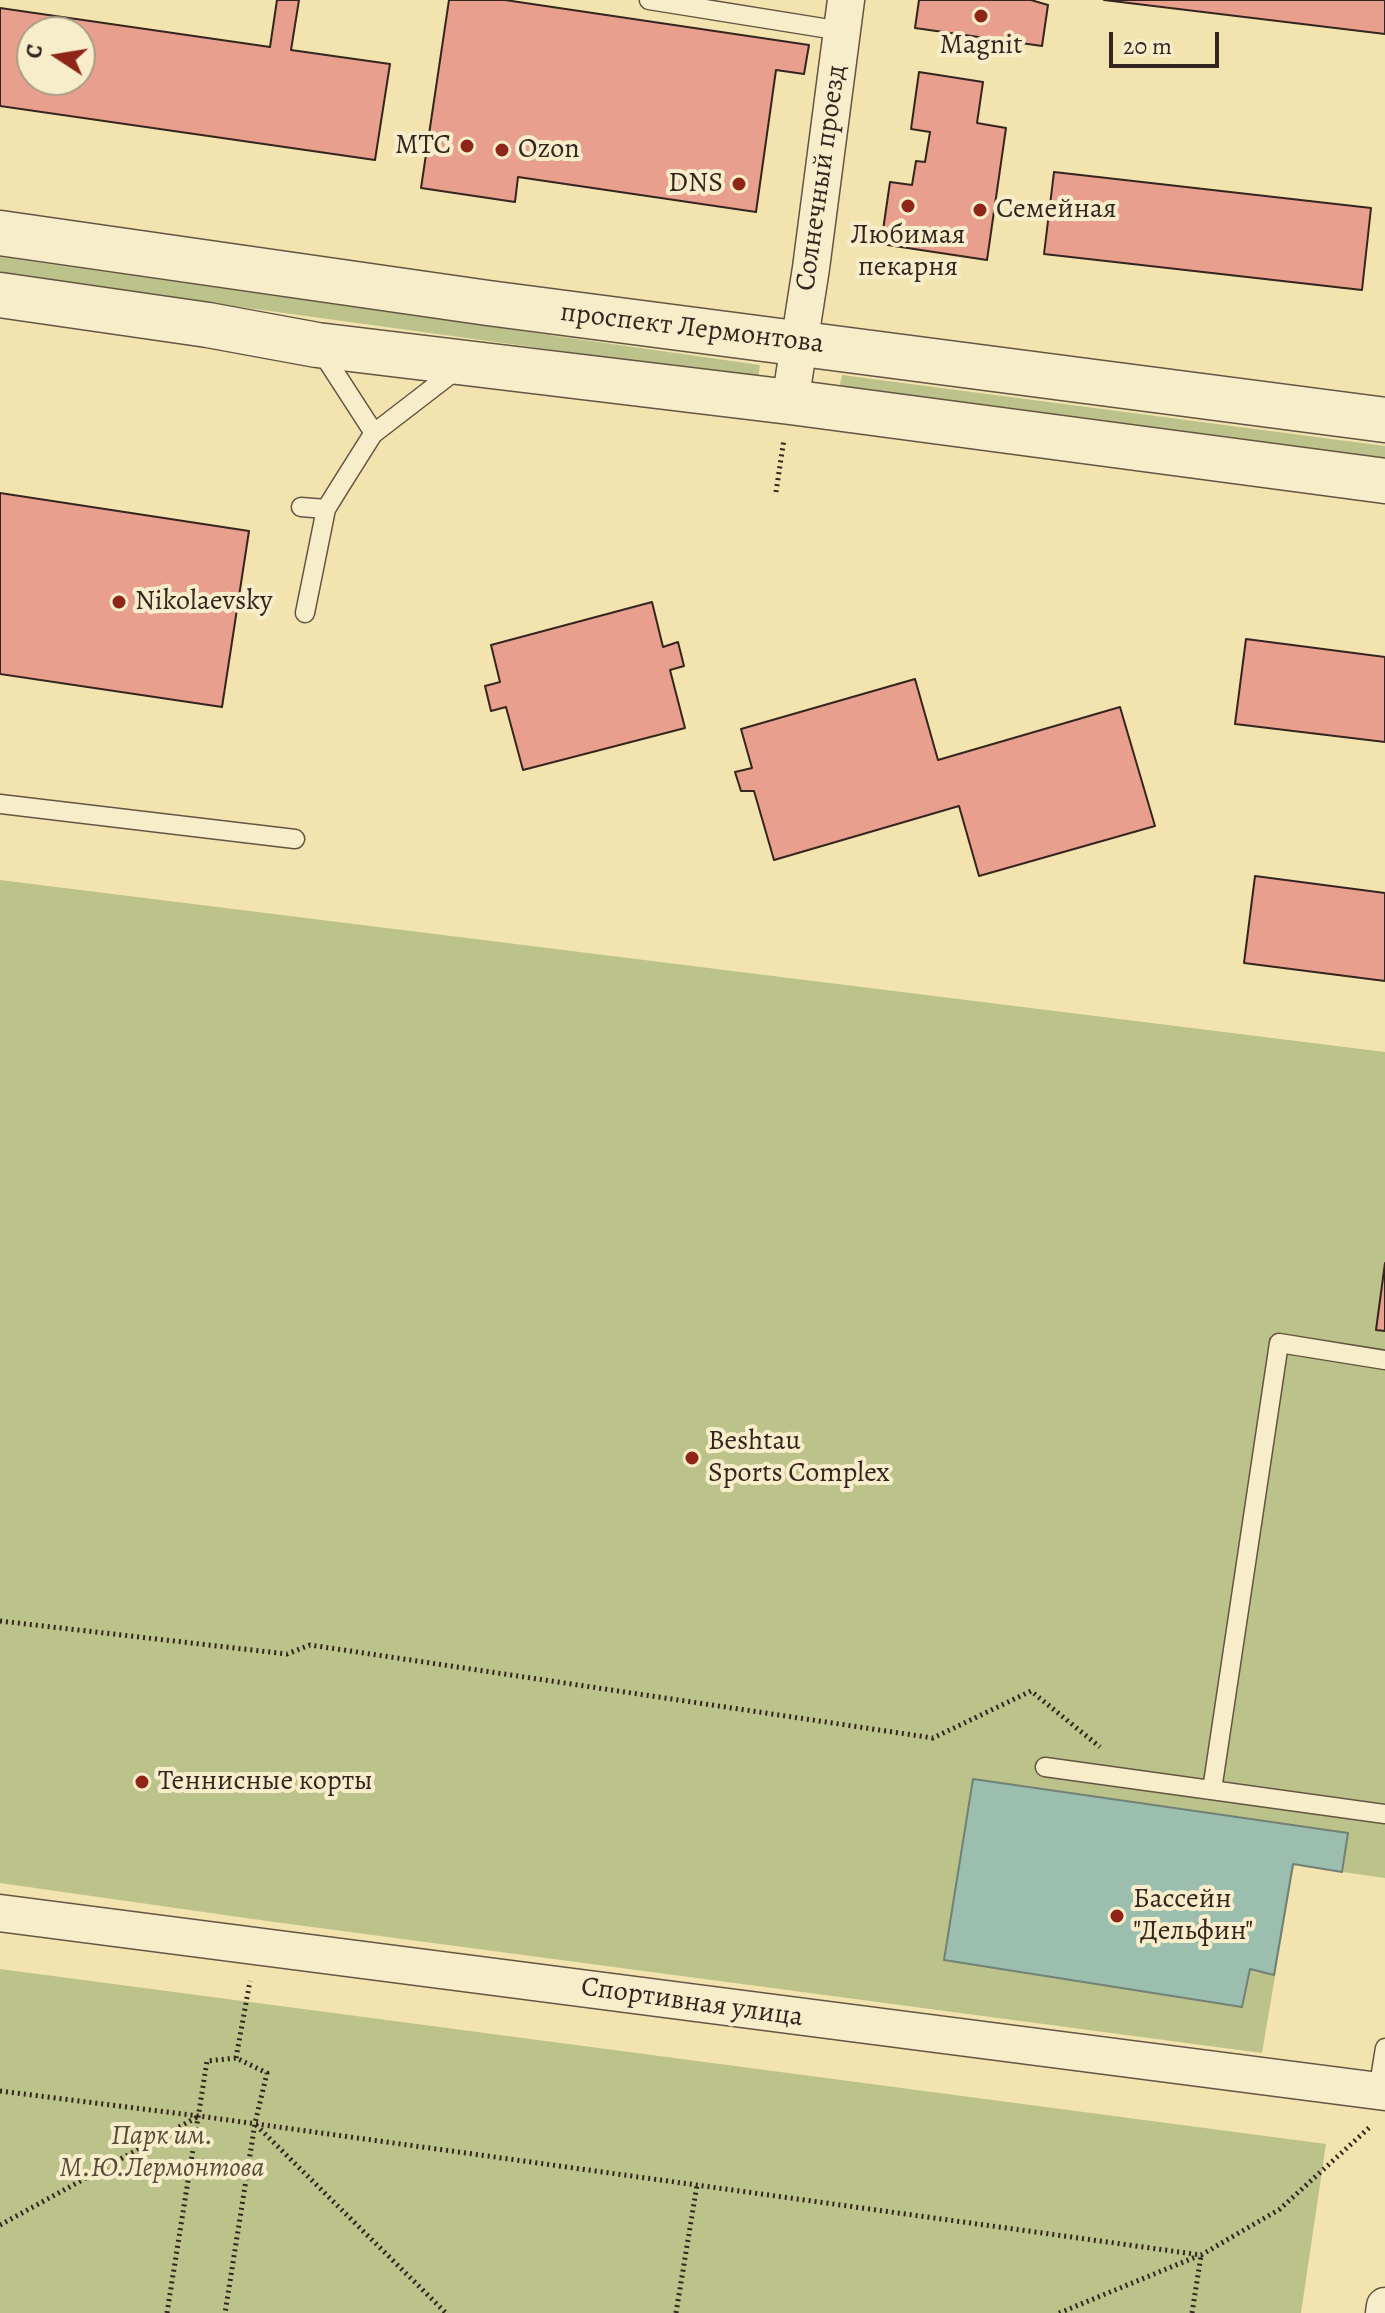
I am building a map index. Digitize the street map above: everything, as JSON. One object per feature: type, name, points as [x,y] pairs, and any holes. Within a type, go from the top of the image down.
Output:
[{"type":"street","name":"Солнечный проезд","points":[[790,402],[844,16]]},
{"type":"street","name":"проспект Лермонтова","points":[[0,233],[488,303],[1385,420]]},
{"type":"street","points":[[0,295],[208,325],[317,345],[790,402],[1385,481]]},
{"type":"street","name":"Спортивная улица","points":[[0,1913],[1379,2102]]},
{"type":"street","points":[[1384,2313],[1385,2306]]},
{"type":"lane","points":[[649,0],[844,16]]},
{"type":"lane","points":[[317,345],[374,433]]},
{"type":"lane","points":[[305,613],[326,509],[374,433],[465,363]]},
{"type":"lane","points":[[301,507],[326,509]]},
{"type":"lane","points":[[0,804],[295,839]]},
{"type":"lane","points":[[1212,1790],[1279,1343],[1385,1360]]},
{"type":"lane","points":[[1045,1767],[1385,1814]]},
{"type":"lane","points":[[1379,2102],[1385,2048]]},
{"type":"path","points":[[776,492],[790,402]]},
{"type":"path","points":[[0,1621],[287,1654],[310,1645],[933,1738],[1031,1691],[1142,1780]]},
{"type":"path","points":[[236,2058],[250,1981]]},
{"type":"path","points":[[167,2313],[207,2061],[236,2058],[267,2073],[255,2123],[225,2313]]},
{"type":"path","points":[[0,2091],[255,2123],[1201,2255]]},
{"type":"path","points":[[1059,2313],[1201,2255],[1280,2209],[1379,2102]]},
{"type":"path","points":[[0,2225],[199,2116]]},
{"type":"path","points":[[255,2123],[446,2313]]},
{"type":"path","points":[[676,2313],[697,2185]]},
{"type":"path","points":[[1192,2313],[1201,2255]]},
{"type":"green space","points":[[0,257],[760,365],[758,378],[0,274]]},
{"type":"green space","points":[[842,375],[1385,446],[1385,461],[839,389]]},
{"type":"green space","name":"Beshtau Sports Complex","points":[[0,880],[1385,1052],[1385,1878],[1294,1865],[1262,2053],[0,1883]]},
{"type":"green space","name":"Парк им. М.Ю.Лермонтова","points":[[0,1969],[1326,2144],[1301,2313],[0,2313]]},
{"type":"shaded area","name":"Бассейн \"Дельфин\"","points":[[973,1779],[1348,1833],[1342,1872],[1293,1864],[1274,1975],[1250,1969],[1242,2007],[944,1960]]},
{"type":"building","points":[[277,0],[299,0],[291,50],[390,64],[375,160],[0,106],[0,8],[55,16],[16,16],[16,96],[96,96],[96,22],[270,47]]},
{"type":"building","points":[[449,0],[505,0],[809,45],[804,74],[776,70],[756,212],[518,177],[515,202],[421,188]]},
{"type":"building","name":"Magnit","points":[[919,0],[1031,0],[1048,5],[1042,46],[915,28]]},
{"type":"building","points":[[1104,0],[1385,0],[1385,34]]},
{"type":"building","points":[[919,72],[983,82],[977,123],[1006,128],[987,260],[881,244],[890,182],[912,185],[916,161],[925,162],[930,132],[911,129]]},
{"type":"building","points":[[1054,172],[1371,208],[1362,290],[1044,254]]},
{"type":"building","name":"Nikolaevsky","points":[[0,493],[249,531],[222,707],[0,674]]},
{"type":"building","points":[[652,602],[663,647],[678,642],[684,666],[670,670],[685,728],[523,770],[506,707],[491,711],[485,686],[500,682],[491,645]]},
{"type":"building","points":[[1246,639],[1385,657],[1385,742],[1235,724]]},
{"type":"building","points":[[915,679],[938,760],[1120,707],[1155,826],[979,876],[959,806],[774,860],[754,791],[741,791],[735,772],[752,768],[741,729]]},
{"type":"building","points":[[1255,876],[1385,893],[1385,981],[1244,963]]},
{"type":"building","points":[[1385,1263],[1385,1331],[1376,1330]]},
{"type":"place","name":"Magnit","points":[[981,16]]},
{"type":"place","name":"МТС","points":[[467,146]]},
{"type":"place","name":"Ozon","points":[[502,150]]},
{"type":"place","name":"DNS","points":[[739,184]]},
{"type":"place","name":"Любимая пекарня","points":[[908,206]]},
{"type":"place","name":"Семейная","points":[[980,210]]},
{"type":"place","name":"Nikolaevsky","points":[[119,602]]},
{"type":"place","name":"Beshtau Sports Complex","points":[[692,1458]]},
{"type":"place","name":"Теннисные корты","points":[[142,1782]]},
{"type":"place","name":"Бассейн \"Дельфин\"","points":[[1117,1916]]}]
